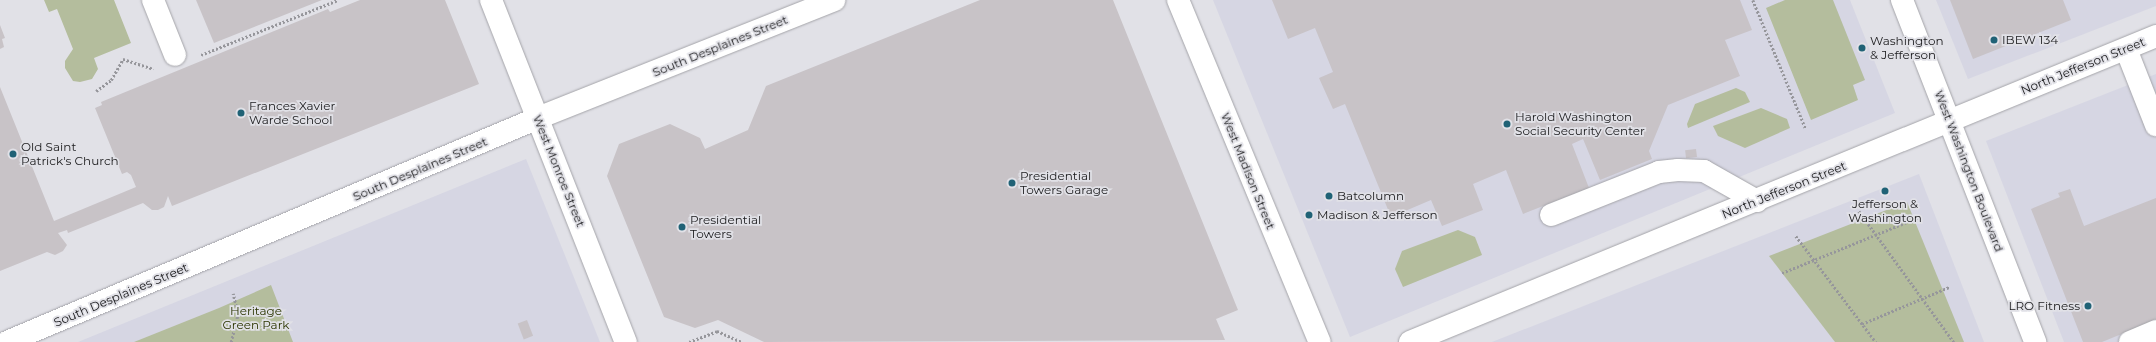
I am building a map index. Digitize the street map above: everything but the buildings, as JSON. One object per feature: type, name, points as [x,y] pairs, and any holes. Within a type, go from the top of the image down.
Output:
[{"type":"main road","points":[[153,0],[175,55]]},
{"type":"main road","name":"West Monroe Street","points":[[491,0],[626,342]]},
{"type":"main road","name":"South Desplaines Street","points":[[7,342],[538,118],[834,0]]},
{"type":"main road","name":"West Madison Street","points":[[1178,0],[1320,342]]},
{"type":"main road","name":"West Washington Boulevard","points":[[1902,0],[2035,342]]},
{"type":"main road","name":"North Jefferson Street","points":[[1410,342],[1757,202],[2156,36]]},
{"type":"main road","points":[[2126,48],[2156,126]]},
{"type":"main road","points":[[1551,215],[1659,172],[1678,170],[1704,172],[1757,202]]},
{"type":"main road","points":[[2130,342],[2156,331]]},
{"type":"path","points":[[200,56],[338,0]]},
{"type":"path","points":[[1753,0],[1806,129]]},
{"type":"path","points":[[96,91],[111,80],[123,59],[144,68],[160,70]]},
{"type":"path","points":[[1859,211],[1954,342]]},
{"type":"path","points":[[1782,273],[1922,216]]},
{"type":"path","points":[[1796,236],[1876,342]]},
{"type":"path","points":[[1862,324],[1950,287]]},
{"type":"path","points":[[231,342],[238,314],[233,294]]},
{"type":"path","points":[[689,342],[717,331],[742,342]]},
{"type":"shaded area","points":[[1213,0],[1850,0],[1895,113],[1350,337]]},
{"type":"shaded area","points":[[1936,0],[2156,0],[2156,6],[1968,79]]},
{"type":"shaded area","points":[[2156,74],[2156,342],[2064,342],[1986,141]]},
{"type":"shaded area","points":[[526,159],[600,342],[78,342]]},
{"type":"shaded area","points":[[1919,174],[1984,342],[1492,342]]},
{"type":"green space","points":[[44,0],[114,0],[131,43],[94,58],[98,69],[92,79],[80,82],[73,81],[65,68],[65,61],[73,49],[57,9],[49,12]]},
{"type":"green space","points":[[1785,0],[1833,0],[1865,80],[1853,85],[1858,100],[1811,120],[1766,8]]},
{"type":"green space","points":[[1736,88],[1745,92],[1750,102],[1688,128],[1687,124],[1695,104]]},
{"type":"green space","points":[[1761,108],[1787,119],[1790,128],[1745,148],[1718,136],[1713,126]]},
{"type":"green space","points":[[1907,202],[1964,342],[1835,342],[1769,256]]},
{"type":"green space","points":[[1458,230],[1475,237],[1482,255],[1403,287],[1395,269],[1402,251]]},
{"type":"green space","name":"Heritage Green Park","points":[[271,285],[293,342],[134,342],[219,308]]},
{"type":"place","name":"IBEW 134","points":[[1994,40]]},
{"type":"place","name":"Washington & Jefferson","points":[[1862,48]]},
{"type":"place","name":"Frances Xavier Warde School","points":[[241,113]]},
{"type":"place","name":"Harold Washington Social Security Center","points":[[1507,124]]},
{"type":"place","name":"Old Saint Patrick's Church","points":[[13,154]]},
{"type":"place","name":"Presidential Towers Garage","points":[[1012,183]]},
{"type":"place","name":"Jefferson & Washington","points":[[1885,191]]},
{"type":"place","name":"Batcolumn","points":[[1329,196]]},
{"type":"place","name":"Madison & Jefferson","points":[[1309,215]]},
{"type":"place","name":"Presidential Towers","points":[[682,227]]},
{"type":"place","name":"LRO Fitness","points":[[2088,306]]}]
